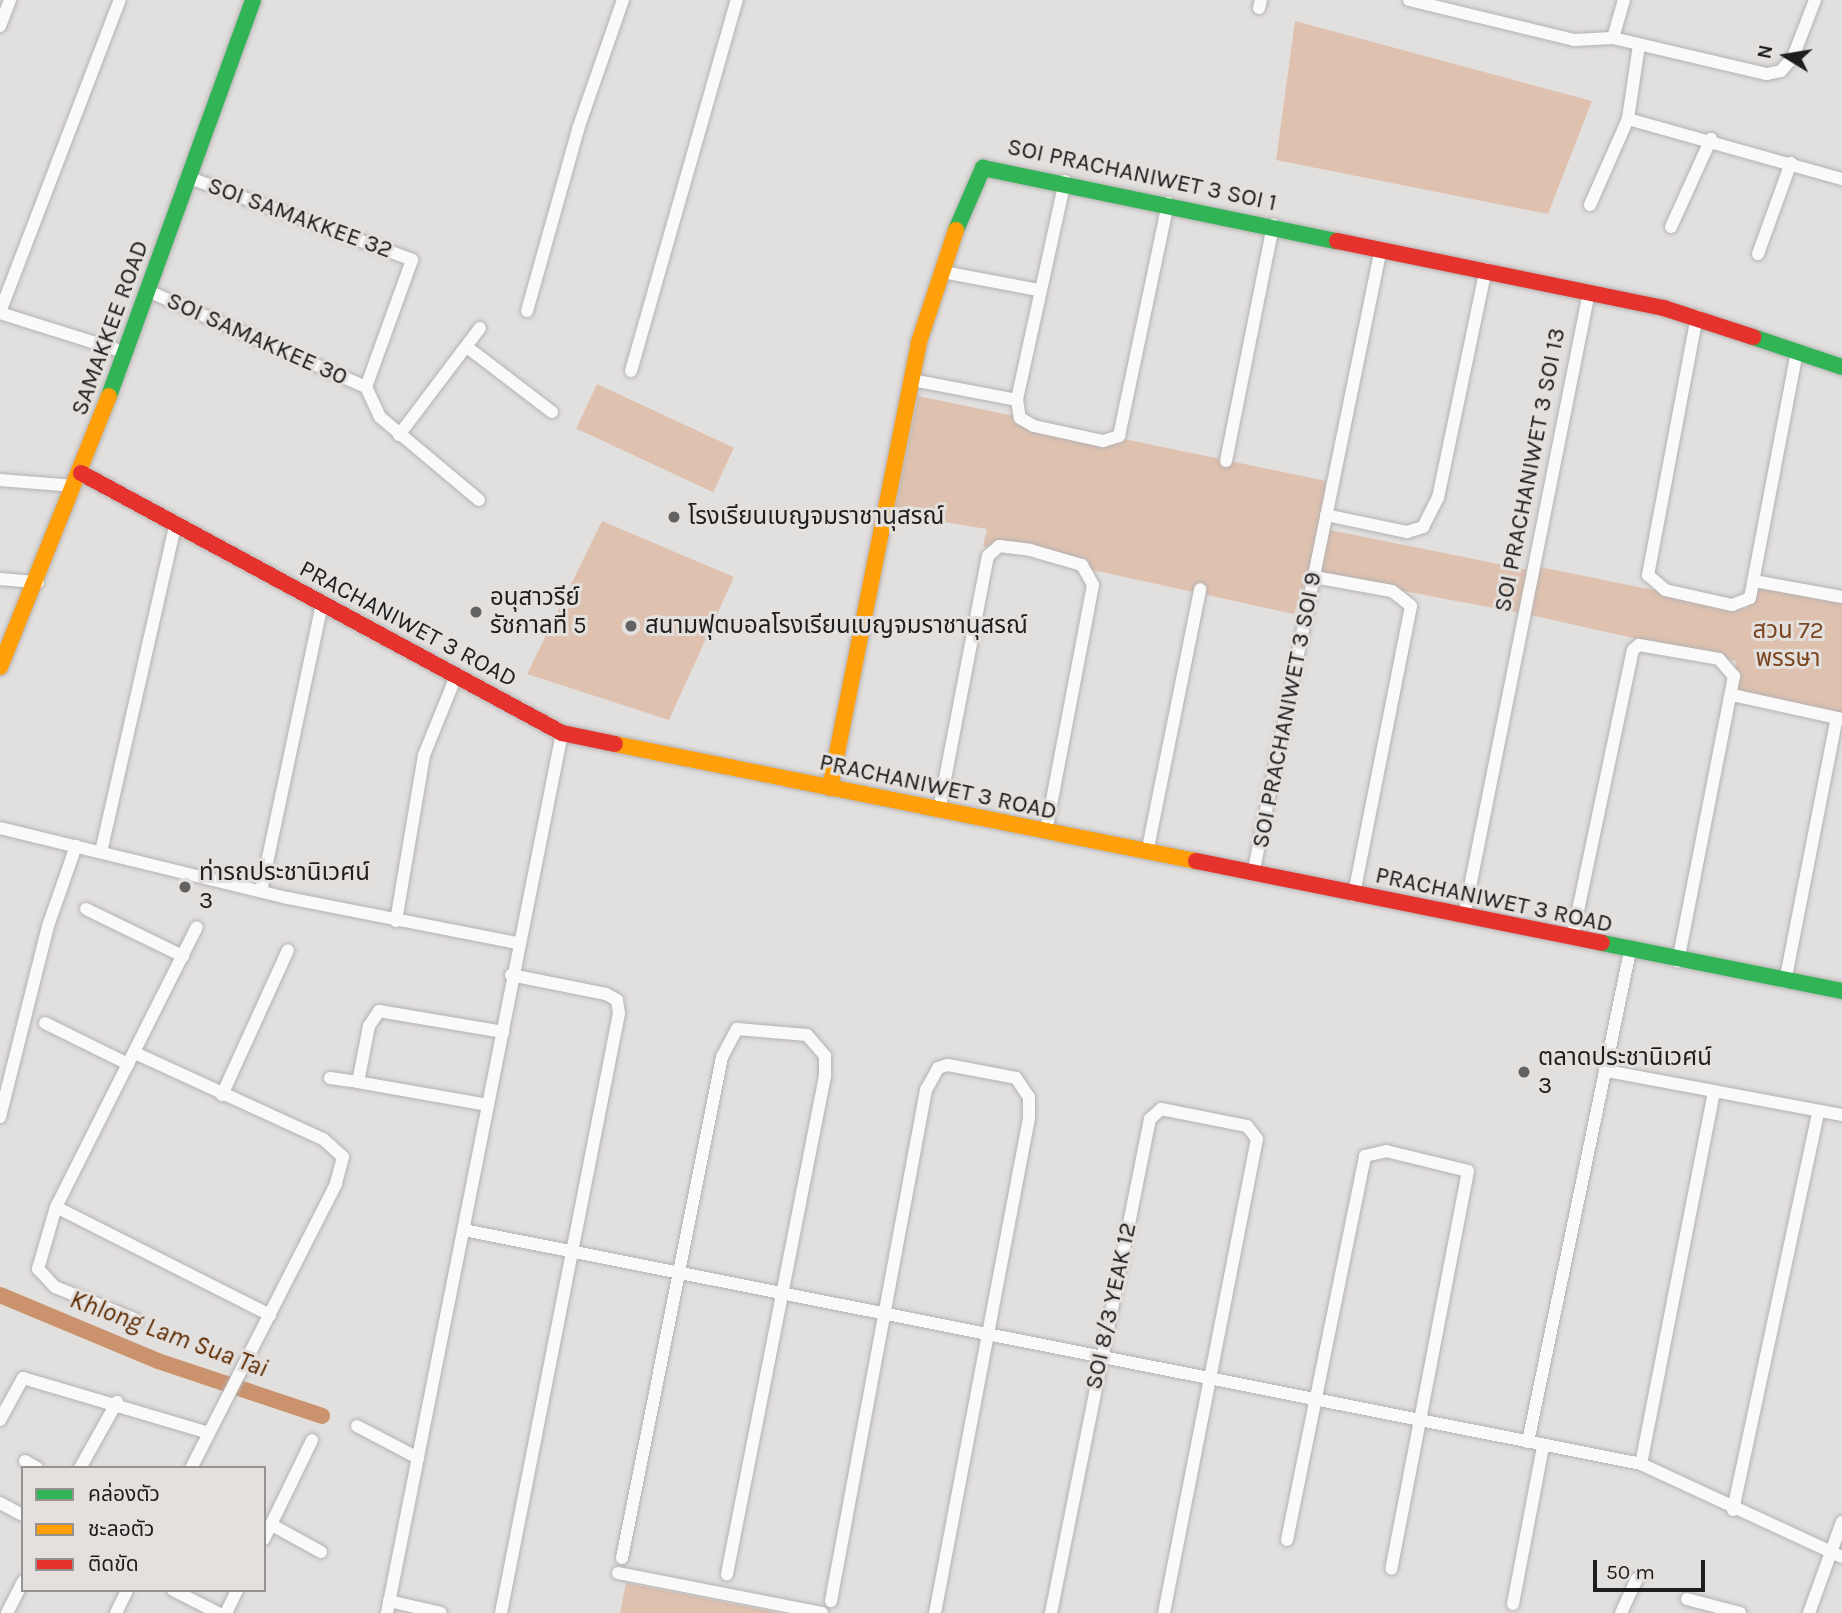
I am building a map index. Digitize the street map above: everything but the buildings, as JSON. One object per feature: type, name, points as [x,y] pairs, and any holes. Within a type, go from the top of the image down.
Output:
[{"type":"street","points":[[0,26],[10,0]]},
{"type":"street","points":[[120,0],[0,312],[124,352]]},
{"type":"street","name":"SAMAKKEE ROAD","points":[[0,667],[38,582],[78,480],[253,0]]},
{"type":"street","points":[[527,311],[578,129],[623,0]]},
{"type":"street","points":[[631,370],[737,0]]},
{"type":"street","points":[[1409,0],[1574,40],[1614,38],[1747,71],[1781,71],[1815,0]]},
{"type":"street","points":[[1614,38],[1624,0]]},
{"type":"street","points":[[1590,205],[1628,119],[1639,45]]},
{"type":"street","points":[[1628,119],[1711,139],[1842,179]]},
{"type":"street","points":[[1671,227],[1711,139]]},
{"type":"street","points":[[1758,254],[1791,163]]},
{"type":"street","name":"SOI PRACHANIWET 3 SOI 1","points":[[830,788],[912,380],[972,181],[983,168],[1065,181],[1590,292]]},
{"type":"street","name":"SOI SAMAKKEE 32","points":[[187,177],[412,260],[366,387]]},
{"type":"street","points":[[1065,181],[1038,290],[1017,400],[1026,422],[1069,433],[1114,441],[1124,428],[1168,203]]},
{"type":"street","points":[[1226,461],[1273,225]]},
{"type":"street","name":"SOI PRACHANIWET 3 SOI 9","points":[[1254,874],[1381,248]]},
{"type":"street","points":[[1326,515],[1407,532],[1423,527],[1438,498],[1486,269]]},
{"type":"street","points":[[943,272],[1038,290]]},
{"type":"street","name":"SOI SAMAKKEE 30","points":[[148,292],[366,387]]},
{"type":"street","points":[[1590,292],[1697,316],[1842,367]]},
{"type":"street","name":"SOI PRACHANIWET 3 SOI 13","points":[[1464,917],[1590,292]]},
{"type":"street","points":[[1697,316],[1648,575],[1655,586],[1698,597],[1746,604],[1754,581],[1797,351]]},
{"type":"street","points":[[399,436],[480,328]]},
{"type":"street","points":[[467,347],[552,412]]},
{"type":"street","points":[[912,380],[1017,400]]},
{"type":"street","points":[[366,387],[380,417],[399,436],[479,500]]},
{"type":"street","points":[[0,480],[78,480]]},
{"type":"street","name":"PRACHANIWET 3 ROAD","points":[[78,480],[175,525],[562,733],[1678,961],[1842,991]]},
{"type":"street","points":[[101,852],[175,525]]},
{"type":"street","points":[[939,810],[988,556],[1007,546],[1082,565],[1093,586],[1046,832]]},
{"type":"street","points":[[1314,576],[1392,591],[1411,606],[1354,895]]},
{"type":"street","points":[[0,579],[38,582]]},
{"type":"street","points":[[1754,581],[1842,597]]},
{"type":"street","points":[[1147,853],[1200,589]]},
{"type":"street","points":[[261,891],[322,604]]},
{"type":"street","points":[[1572,939],[1633,650],[1639,645],[1679,652],[1726,662],[1734,676],[1678,961]]},
{"type":"street","points":[[396,921],[424,755],[456,676]]},
{"type":"street","points":[[1731,695],[1839,718],[1785,982]]},
{"type":"street","points":[[441,1613],[388,1607],[503,1032],[517,943],[562,733]]},
{"type":"street","points":[[0,828],[261,891],[396,921],[517,943]]},
{"type":"street","points":[[0,1117],[48,926],[76,846]]},
{"type":"street","points":[[86,909],[183,956]]},
{"type":"street","points":[[137,1320],[46,1281],[38,1269],[56,1207],[197,927]]},
{"type":"street","points":[[222,1095],[288,950]]},
{"type":"street","points":[[1528,1442],[1630,951]]},
{"type":"street","points":[[501,1613],[617,1000],[511,975]]},
{"type":"street","points":[[358,1082],[369,1026],[379,1011],[503,1032]]},
{"type":"street","points":[[45,1023],[323,1139],[343,1157],[270,1315],[192,1466]]},
{"type":"street","points":[[622,1558],[677,1273],[730,1038],[749,1026],[807,1035],[821,1045],[825,1076],[727,1574]]},
{"type":"street","points":[[831,1601],[883,1316],[931,1077],[948,1065],[1016,1078],[1029,1097],[1029,1118],[936,1613]]},
{"type":"street","points":[[1607,1072],[1818,1114],[1842,1115]]},
{"type":"street","points":[[330,1077],[488,1105]]},
{"type":"street","points":[[1641,1464],[1714,1093]]},
{"type":"street","name":"SOI 8/3 YEAK 12","points":[[1051,1613],[1099,1360],[1154,1112],[1247,1126],[1257,1139],[1209,1380]]},
{"type":"street","points":[[1734,1510],[1818,1114]]},
{"type":"street","points":[[1287,1540],[1318,1401],[1360,1170],[1365,1156],[1387,1151],[1468,1171],[1391,1569]]},
{"type":"street","points":[[56,1207],[270,1315]]},
{"type":"street","points":[[464,1230],[1099,1360],[1641,1464],[1734,1510],[1838,1556]]},
{"type":"street","points":[[0,1420],[21,1378],[117,1402],[209,1433]]},
{"type":"street","points":[[1164,1613],[1209,1380]]},
{"type":"street","points":[[81,1466],[117,1402]]},
{"type":"street","points":[[357,1426],[418,1458]]},
{"type":"street","points":[[266,1536],[312,1440]]},
{"type":"street","points":[[1513,1604],[1543,1446]]},
{"type":"street","points":[[25,1461],[34,1466]]},
{"type":"street","points":[[0,1503],[21,1514]]},
{"type":"street","points":[[1809,1613],[1838,1556],[1842,1522]]},
{"type":"street","points":[[272,1525],[321,1552]]},
{"type":"street","points":[[618,1573],[822,1613]]},
{"type":"street","points":[[1621,1613],[1637,1579]]},
{"type":"street","points":[[7,1613],[21,1585]]},
{"type":"street","points":[[116,1613],[126,1592]]},
{"type":"street","points":[[177,1592],[218,1613]]},
{"type":"street","points":[[226,1613],[236,1592]]},
{"type":"street","points":[[1687,1599],[1738,1613]]},
{"type":"green space","points":[[1295,21],[1592,101],[1548,214],[1276,160]]},
{"type":"green space","points":[[597,384],[734,448],[713,492],[576,428]]},
{"type":"green space","points":[[918,396],[1326,481],[1320,528],[1528,570],[1520,613],[1308,573],[1294,614],[983,546],[987,529],[894,514]]},
{"type":"green space","name":"สนามฟุตบอลโรงเรียนเบญจมราชานุสรณ์","points":[[602,521],[734,577],[669,720],[527,674]]},
{"type":"green space","name":"สวน 72 พรรษา","points":[[1535,566],[1747,609],[1753,577],[1842,597],[1842,714],[1731,692],[1736,661],[1526,614]]},
{"type":"green space","points":[[626,1583],[779,1613],[620,1613]]},
{"type":"waterway","name":"Khlong Lam Sua Tai","points":[[0,1295],[158,1361],[322,1416]]},
{"type":"traffic: fast","points":[[109,396],[253,0]]},
{"type":"traffic: fast","points":[[956,230],[983,168],[1337,241]]},
{"type":"traffic: fast","points":[[1753,337],[1842,367]]},
{"type":"traffic: fast","points":[[1602,943],[1842,991]]},
{"type":"traffic: slow","points":[[830,788],[919,342],[956,230]]},
{"type":"traffic: slow","points":[[0,667],[109,396]]},
{"type":"traffic: slow","points":[[615,744],[1196,861]]},
{"type":"traffic: jam","points":[[1337,241],[1664,308],[1753,337]]},
{"type":"traffic: jam","points":[[81,473],[562,733],[615,744]]},
{"type":"traffic: jam","points":[[1196,861],[1602,943]]},
{"type":"place","name":"โรงเรียนเบญจมราชานุสรณ์","points":[[674,517]]},
{"type":"place","name":"อนุสาวรีย์ รัชกาลที่ 5","points":[[476,612]]},
{"type":"place","name":"สนามฟุตบอลโรงเรียนเบญจมราชานุสรณ์","points":[[631,626]]},
{"type":"place","name":"ท่ารถประชานิเวศน์ 3","points":[[185,887]]},
{"type":"place","name":"ตลาดประชานิเวศน์ 3","points":[[1524,1072]]}]
